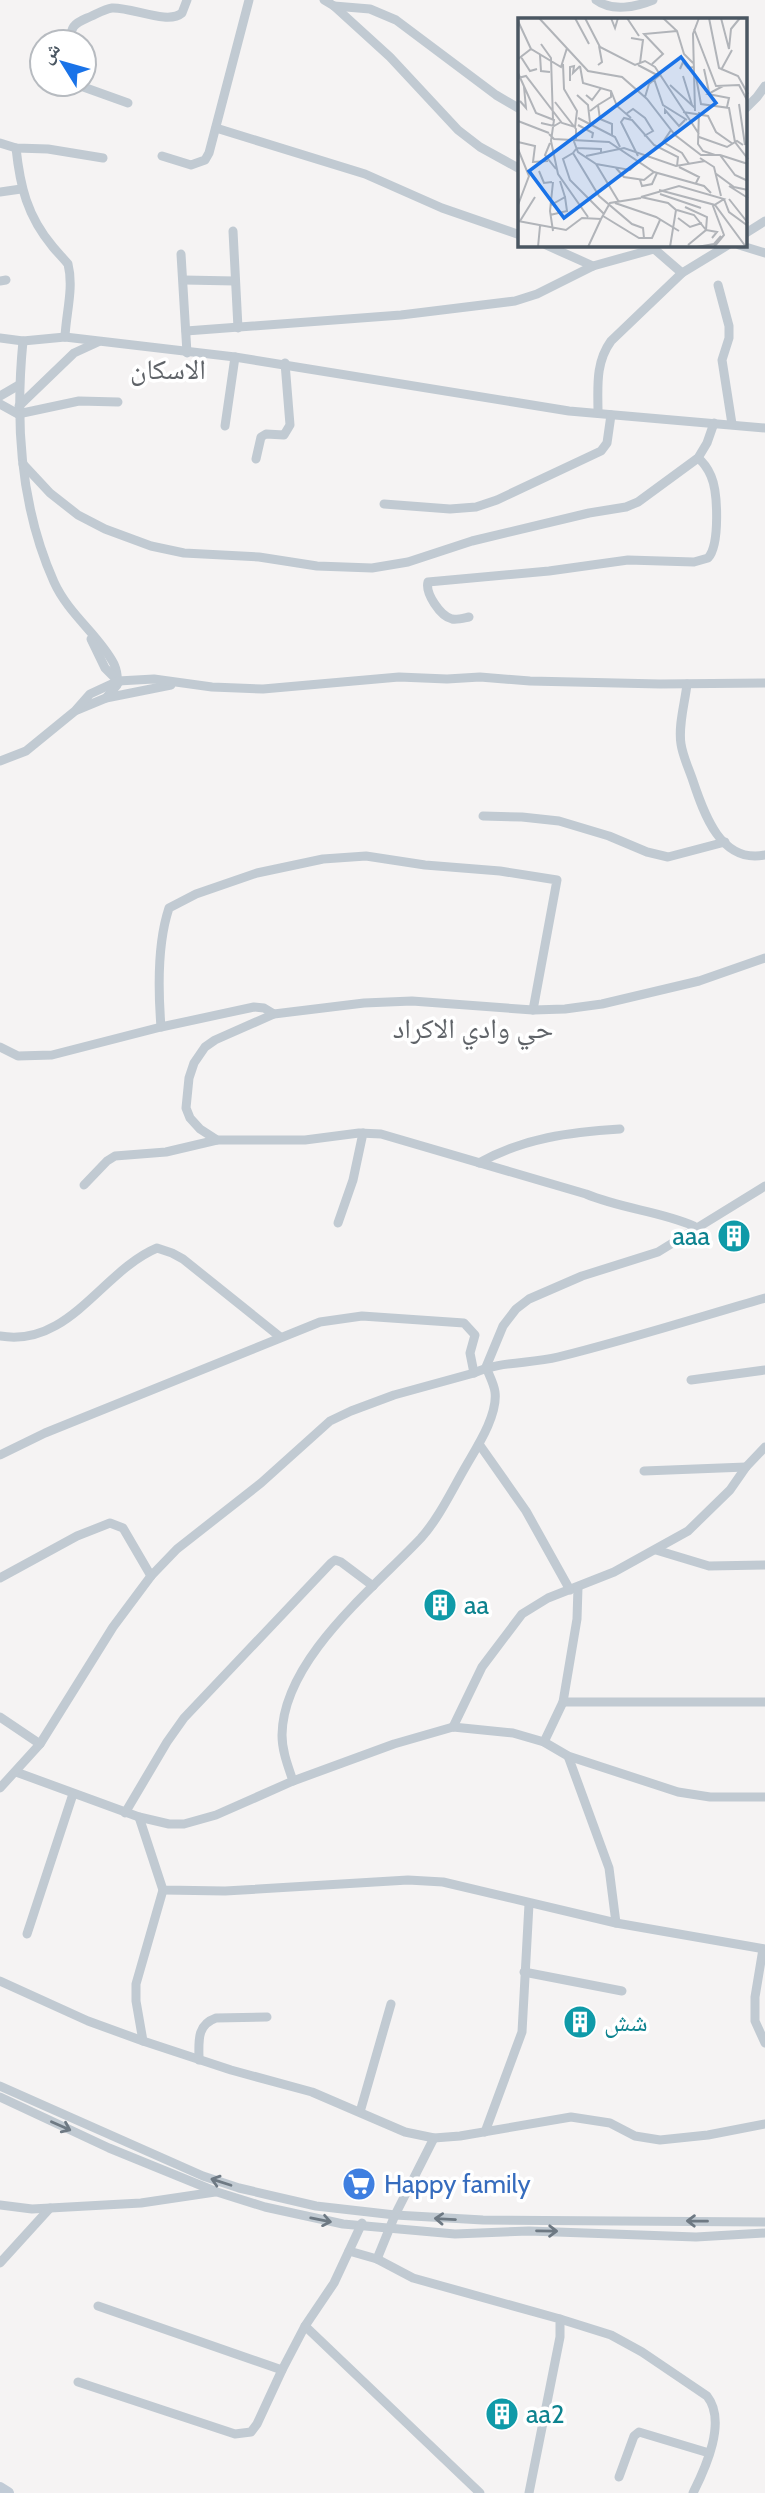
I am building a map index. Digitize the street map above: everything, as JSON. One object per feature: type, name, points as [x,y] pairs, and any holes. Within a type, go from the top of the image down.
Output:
[{"type":"main road","points":[[0,2488],[8,2493]]},
{"type":"street","points":[[71,28],[75,23],[106,10],[130,9],[172,18],[182,13],[187,0]]},
{"type":"street","points":[[162,156],[191,165],[205,160],[209,153],[249,0]]},
{"type":"street","points":[[324,0],[390,57],[458,130],[480,148],[518,168]]},
{"type":"street","points":[[596,0],[604,6],[614,7],[628,7],[653,0]]},
{"type":"street","points":[[334,6],[370,9],[396,20],[496,95],[518,107]]},
{"type":"street","points":[[748,106],[765,86]]},
{"type":"street","points":[[98,92],[128,103]]},
{"type":"street","points":[[216,128],[365,174],[442,208],[518,234]]},
{"type":"street","points":[[0,143],[16,148],[48,149],[103,158]]},
{"type":"street","points":[[16,148],[21,189],[40,228],[68,264],[70,301],[65,337]]},
{"type":"street","points":[[0,192],[21,189]]},
{"type":"street","points":[[748,232],[765,221]]},
{"type":"street","points":[[233,231],[238,328]]},
{"type":"street","points":[[550,247],[593,266]]},
{"type":"street","points":[[186,331],[401,316],[515,301],[593,266],[652,247],[682,273]]},
{"type":"street","points":[[598,413],[598,368],[606,347],[682,273],[725,247]]},
{"type":"street","points":[[745,247],[765,253]]},
{"type":"street","points":[[181,254],[187,353]]},
{"type":"street","points":[[184,280],[236,281]]},
{"type":"street","points":[[718,285],[730,326],[722,360],[732,424]]},
{"type":"street","points":[[0,338],[23,341],[65,337],[235,357],[506,401],[611,415],[765,428]]},
{"type":"street","points":[[23,341],[19,410],[23,464],[30,507],[47,565],[64,600],[114,664],[118,681],[106,698]]},
{"type":"street","points":[[19,410],[74,353],[99,342]]},
{"type":"street","points":[[225,426],[235,357]]},
{"type":"street","points":[[256,459],[261,437],[266,434],[284,435],[290,425],[285,363]]},
{"type":"street","points":[[0,396],[19,385]]},
{"type":"street","points":[[0,404],[19,410],[79,401],[118,402]]},
{"type":"street","points":[[384,504],[465,509],[496,500],[601,452],[607,443],[611,415]]},
{"type":"street","points":[[23,464],[50,493],[78,515],[105,529],[151,546],[184,553],[259,557],[317,566],[390,567],[483,538],[626,506],[647,496],[698,458],[714,423]]},
{"type":"street","points":[[469,617],[453,619],[445,616],[429,595],[428,582],[550,571],[628,560],[694,562],[708,558],[714,549],[714,489],[712,477],[698,458]]},
{"type":"street","points":[[0,761],[26,751],[75,711],[90,694],[118,681],[155,680],[263,689],[377,678],[480,677],[530,681],[765,683]]},
{"type":"street","points":[[118,681],[137,690]]},
{"type":"street","points":[[75,711],[106,698],[137,690],[182,684]]},
{"type":"street","points":[[687,684],[681,746],[703,813],[725,842],[739,854],[765,855]]},
{"type":"street","points":[[483,816],[559,821],[609,836],[647,852],[668,856],[725,842]]},
{"type":"street","points":[[161,1027],[159,992],[163,940],[169,908],[196,894],[257,873],[304,862],[366,856],[557,880],[533,1010]]},
{"type":"street","points":[[217,1140],[200,1129],[190,1118],[187,1108],[189,1078],[194,1063],[205,1047],[215,1040],[274,1014],[364,1003],[412,1001],[533,1010],[565,1009],[602,1004],[699,981],[765,958]]},
{"type":"street","points":[[0,1047],[18,1056],[52,1055],[254,1007],[264,1008],[274,1014]]},
{"type":"street","points":[[479,1163],[500,1151],[537,1139],[620,1129]]},
{"type":"street","points":[[338,1223],[353,1180],[363,1133]]},
{"type":"street","points":[[84,1185],[115,1156],[166,1152],[217,1140],[305,1140],[381,1133],[636,1211],[675,1217],[694,1226],[695,1230]]},
{"type":"street","points":[[293,1781],[286,1763],[282,1737],[291,1693],[331,1633],[423,1536],[479,1444],[492,1413],[495,1392],[486,1367],[503,1326],[516,1309],[529,1299],[582,1276],[658,1252],[765,1186]]},
{"type":"street","points":[[0,1336],[24,1337],[54,1327],[138,1259],[157,1248],[173,1252],[183,1259],[279,1336]]},
{"type":"street","points":[[0,1788],[40,1744],[113,1627],[151,1576],[177,1549],[261,1483],[330,1421],[394,1395],[474,1373],[486,1367],[544,1361],[765,1298]]},
{"type":"street","points":[[0,1455],[45,1433],[279,1336],[320,1322],[362,1316],[464,1323],[475,1335],[470,1353],[474,1373]]},
{"type":"street","points":[[691,1380],[765,1370]]},
{"type":"street","points":[[479,1444],[526,1511],[574,1589],[577,1619],[563,1702],[544,1742]]},
{"type":"street","points":[[453,1727],[482,1667],[522,1614],[548,1598],[574,1589],[656,1550],[688,1531],[730,1490],[746,1466],[765,1447]]},
{"type":"street","points":[[644,1471],[746,1466]]},
{"type":"street","points":[[0,1578],[76,1536],[110,1523],[123,1528],[151,1576]]},
{"type":"street","points":[[656,1550],[709,1566],[765,1565]]},
{"type":"street","points":[[125,1813],[184,1718],[331,1563],[335,1560],[341,1562],[373,1586]]},
{"type":"street","points":[[563,1702],[765,1702]]},
{"type":"street","points":[[0,1717],[40,1744]]},
{"type":"street","points":[[16,1772],[125,1813],[158,1823],[184,1824],[233,1809],[293,1781],[394,1744],[453,1727],[513,1733],[544,1742],[568,1756],[678,1792],[710,1797],[765,1797]]},
{"type":"street","points":[[568,1756],[609,1868],[616,1923]]},
{"type":"street","points":[[27,1934],[73,1794]]},
{"type":"street","points":[[139,1817],[163,1890],[136,1984],[135,1994],[143,2041]]},
{"type":"street","points":[[163,1890],[225,1891],[408,1880],[466,1887],[616,1923],[764,1949],[755,1997],[755,2021],[765,2043]]},
{"type":"street","points":[[485,2132],[520,2042],[529,1904]]},
{"type":"street","points":[[524,1972],[622,1991]]},
{"type":"street","points":[[0,1981],[88,2021],[143,2041],[199,2060],[301,2088],[405,2132],[434,2138],[485,2132],[559,2118],[582,2117],[610,2123],[635,2136],[660,2140],[708,2135],[765,2124]]},
{"type":"street","points":[[360,2112],[391,2004]]},
{"type":"street","points":[[199,2060],[200,2032],[208,2021],[216,2018],[267,2017]]},
{"type":"street","points":[[0,2086],[172,2164],[239,2188],[316,2206],[366,2213],[483,2220],[765,2221]]},
{"type":"street","points":[[0,2097],[109,2148],[217,2192],[278,2210],[344,2224],[456,2234],[542,2231],[696,2237],[765,2233]]},
{"type":"street","points":[[377,2259],[395,2215],[434,2138]]},
{"type":"street","points":[[0,2206],[50,2208],[141,2203],[217,2192]]},
{"type":"street","points":[[278,2210],[282,2198]]},
{"type":"street","points":[[0,2263],[50,2208]]},
{"type":"street","points":[[79,2382],[235,2434],[251,2432],[305,2326],[334,2283],[366,2213]]},
{"type":"street","points":[[349,2251],[377,2259],[414,2278],[611,2334],[707,2396],[713,2404],[717,2420],[709,2452],[693,2493]]},
{"type":"street","points":[[98,2305],[282,2370]]},
{"type":"street","points":[[529,2493],[560,2337],[560,2319]]},
{"type":"street","points":[[305,2326],[480,2493]]},
{"type":"street","points":[[619,2477],[634,2436],[639,2432],[709,2452]]},
{"type":"place","name":"aaa","points":[[734,1236]]},
{"type":"place","name":"aa","points":[[440,1605]]},
{"type":"place","name":"شش","points":[[580,2022]]},
{"type":"place","name":"Happy family","points":[[359,2184]]},
{"type":"place","name":"aa2","points":[[502,2414]]},
{"type":"district","name":"الاسكان","points":[[168,369]]},
{"type":"district","name":"حي وادي الاكراد","points":[[473,1028]]}]
